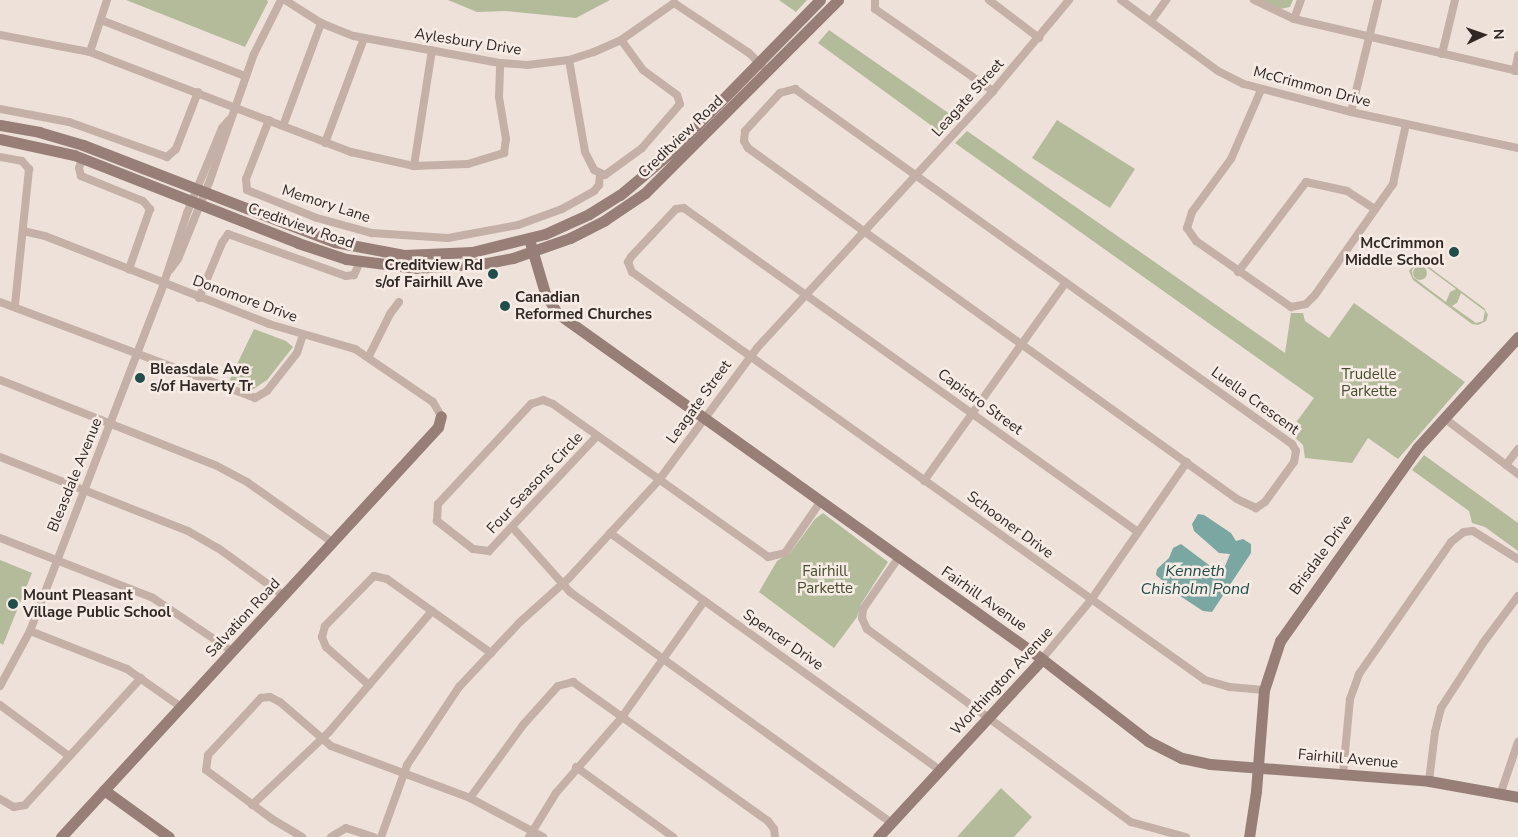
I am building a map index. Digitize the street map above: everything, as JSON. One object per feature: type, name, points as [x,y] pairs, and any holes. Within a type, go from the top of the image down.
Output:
[{"type":"street","points":[[90,52],[107,0]]},
{"type":"street","name":"Bleasdale Avenue","points":[[0,686],[30,631],[164,283],[169,271],[178,259],[222,128],[229,120],[245,76],[281,0]]},
{"type":"street","name":"Aylesbury Drive","points":[[286,0],[321,23],[364,38],[500,64],[569,60],[621,40],[674,3],[758,63],[767,72]]},
{"type":"street","name":"Creditview Road","points":[[0,126],[68,140],[319,237],[375,251],[423,256],[463,254],[529,239],[589,214],[628,189],[671,152],[820,0]]},
{"type":"street","name":"Creditview Road","points":[[0,139],[36,144],[82,159],[316,250],[360,262],[402,268],[450,268],[496,262],[533,252],[598,224],[645,193],[838,0]]},
{"type":"street","points":[[875,0],[876,9],[993,91]]},
{"type":"street","points":[[989,0],[1039,38]]},
{"type":"street","name":"Leagate Street","points":[[381,837],[403,774],[438,714],[491,653],[562,585],[659,480],[750,356],[993,91],[1069,0]]},
{"type":"street","name":"McCrimmon Drive","points":[[1121,0],[1218,71],[1261,90],[1351,112],[1518,148]]},
{"type":"street","points":[[1150,21],[1166,0]]},
{"type":"street","points":[[1254,0],[1294,19],[1516,71],[1518,55]]},
{"type":"street","points":[[1294,19],[1301,0]]},
{"type":"street","points":[[1351,112],[1378,0]]},
{"type":"street","points":[[1442,54],[1455,0]]},
{"type":"street","points":[[101,20],[245,76]]},
{"type":"street","points":[[283,126],[321,23]]},
{"type":"street","points":[[0,35],[90,52],[198,92],[325,143],[382,161],[414,166],[468,164],[504,153],[506,139],[499,96],[500,64]]},
{"type":"street","points":[[325,143],[364,38]]},
{"type":"street","points":[[569,60],[585,152],[594,170],[600,174],[609,174],[629,159],[680,107],[678,95],[643,70],[621,40]]},
{"type":"street","points":[[414,166],[432,50]]},
{"type":"street","name":"Luella Crescent","points":[[790,89],[799,92],[1287,440],[1296,451],[1294,462],[1265,502],[1256,508],[1237,499],[864,231],[748,148],[744,141],[745,131],[780,93],[790,89]]},
{"type":"street","points":[[1261,90],[1231,159],[1192,212],[1186,228],[1196,241],[1287,305],[1300,307],[1315,295],[1392,184],[1406,124]]},
{"type":"street","points":[[0,109],[69,122],[166,158],[176,149],[198,92]]},
{"type":"street","name":"Memory Lane","points":[[269,120],[246,179],[247,190],[317,218],[372,233],[448,238],[518,225],[562,209],[594,191],[599,185],[600,174]]},
{"type":"street","points":[[0,158],[22,161],[29,169],[15,305]]},
{"type":"street","points":[[82,159],[78,168],[81,176],[143,201],[150,209],[150,215],[129,269]]},
{"type":"street","points":[[1238,272],[1306,182],[1348,191],[1375,209]]},
{"type":"street","points":[[143,201],[150,185]]},
{"type":"street","name":"Capistro Street","points":[[750,356],[632,272],[628,262],[631,257],[676,209],[684,208],[1138,532]]},
{"type":"street","points":[[200,298],[222,242],[228,234],[234,218]]},
{"type":"street","name":"Donomore Drive","points":[[23,232],[45,236],[200,298],[303,335],[355,349],[369,356],[433,402],[442,416]]},
{"type":"street","points":[[228,234],[346,276],[354,275],[360,262]]},
{"type":"street","name":"Fairhill Avenue","points":[[529,239],[545,292],[558,313],[1042,659],[1148,741],[1182,758],[1210,764],[1258,766],[1429,782],[1501,792],[1518,797]]},
{"type":"street","points":[[924,481],[1066,282]]},
{"type":"street","points":[[0,302],[15,305],[255,398],[267,391],[298,353],[303,335]]},
{"type":"street","points":[[369,356],[390,314],[399,302]]},
{"type":"street","name":"Brisdale Drive","points":[[1249,837],[1258,766],[1264,690],[1272,660],[1285,631],[1409,459],[1518,336]]},
{"type":"street","name":"Schooner Drive","points":[[750,356],[1206,680],[1230,687],[1264,690]]},
{"type":"street","points":[[0,380],[217,466],[242,479],[332,542]]},
{"type":"street","name":"Four Seasons Circle","points":[[597,436],[492,550],[480,552],[440,526],[436,518],[436,509],[536,401],[549,402],[597,436],[659,480],[762,554],[774,558],[784,553],[821,501]]},
{"type":"street","name":"Salvation Road","points":[[61,837],[438,427],[442,416]]},
{"type":"street","points":[[1444,418],[1518,474]]},
{"type":"street","points":[[1506,465],[1518,450]]},
{"type":"street","points":[[0,456],[195,535],[284,595]]},
{"type":"street","name":"Worthington Avenue","points":[[878,837],[1042,659],[1091,600],[1187,462]]},
{"type":"street","points":[[513,528],[562,585],[892,823]]},
{"type":"street","points":[[1342,774],[1350,699],[1359,674],[1451,542],[1464,532],[1473,531],[1518,559]]},
{"type":"street","name":"Spencer Drive","points":[[610,533],[940,770]]},
{"type":"street","points":[[0,538],[162,603],[232,651]]},
{"type":"street","points":[[899,557],[863,609],[864,625],[1131,822],[1174,836],[1186,837]]},
{"type":"street","points":[[369,685],[326,647],[322,636],[325,626],[374,576],[387,579],[491,653]]},
{"type":"street","points":[[1429,782],[1435,732],[1441,708],[1483,643],[1518,596]]},
{"type":"street","points":[[531,834],[576,767],[622,716],[704,601]]},
{"type":"street","points":[[252,805],[322,739],[432,611]]},
{"type":"street","points":[[30,631],[119,666],[141,678],[181,707]]},
{"type":"street","points":[[0,799],[14,807],[25,805],[141,678]]},
{"type":"street","points":[[470,798],[523,725],[563,683],[577,684],[768,821],[774,829],[775,837]]},
{"type":"street","points":[[302,837],[210,775],[205,763],[208,755],[258,701],[266,697],[280,702],[322,739],[350,754],[470,798],[531,834],[543,837]]},
{"type":"street","points":[[0,705],[69,756]]},
{"type":"street","points":[[1501,792],[1518,742]]},
{"type":"street","points":[[576,767],[673,837]]},
{"type":"street","points":[[104,790],[169,837]]},
{"type":"street","points":[[331,837],[346,828],[374,837]]},
{"type":"green space","points":[[126,0],[267,0],[268,2],[245,47]]},
{"type":"green space","points":[[448,0],[610,0],[576,18],[506,11],[477,12]]},
{"type":"green space","points":[[779,0],[807,0],[796,12]]},
{"type":"green space","points":[[1260,0],[1293,0],[1290,7],[1280,9]]},
{"type":"green space","points":[[829,30],[957,119],[943,134],[818,43]]},
{"type":"green space","points":[[1057,120],[1135,169],[1110,208],[1032,158]]},
{"type":"green space","name":"Trudelle Parkette","points":[[967,131],[1285,353],[1291,313],[1303,313],[1305,321],[1329,338],[1354,303],[1465,382],[1398,459],[1368,438],[1352,463],[1305,458],[1303,445],[1289,432],[1314,398],[955,143]]},
{"type":"green space","points":[[1415,263],[1425,264],[1484,308],[1488,315],[1486,321],[1478,325],[1472,324],[1413,280],[1409,271]],"holes":[[[1417,264],[1425,266],[1456,289],[1450,292],[1446,302],[1413,277],[1412,270]],[[1461,293],[1485,311],[1483,321],[1476,323],[1452,306],[1457,303]]]},
{"type":"green space","points":[[1417,266],[1423,266],[1427,273],[1423,280],[1417,280],[1413,276],[1413,270]]},
{"type":"green space","points":[[254,329],[286,341],[293,347],[267,380],[252,390],[229,381]]},
{"type":"green space","points":[[1424,455],[1518,523],[1518,551],[1485,527],[1472,523],[1469,511],[1412,470]]},
{"type":"green space","name":"Fairhill Parkette","points":[[823,513],[888,562],[861,604],[857,617],[834,648],[759,592],[777,561],[790,553],[815,519]]},
{"type":"green space","points":[[0,560],[32,573],[3,645],[0,643]]},
{"type":"green space","points":[[1001,788],[1032,817],[1014,837],[957,837]]},
{"type":"water","name":"Kenneth Chisholm Pond","points":[[1198,514],[1204,515],[1231,533],[1236,541],[1243,539],[1251,544],[1251,553],[1212,612],[1203,611],[1180,596],[1156,575],[1157,569],[1169,558],[1173,548],[1181,544],[1217,571],[1223,571],[1230,554],[1219,553],[1194,531],[1192,524]]},
{"type":"place","name":"McCrimmon Middle School","points":[[1454,252]]},
{"type":"place","name":"Creditview Rd s/of Fairhill Ave","points":[[493,274]]},
{"type":"place","name":"Canadian Reformed Churches","points":[[505,306]]},
{"type":"place","name":"Bleasdale Ave s/of Haverty Tr","points":[[140,378]]},
{"type":"place","name":"Mount Pleasant Village Public School","points":[[13,604]]}]
